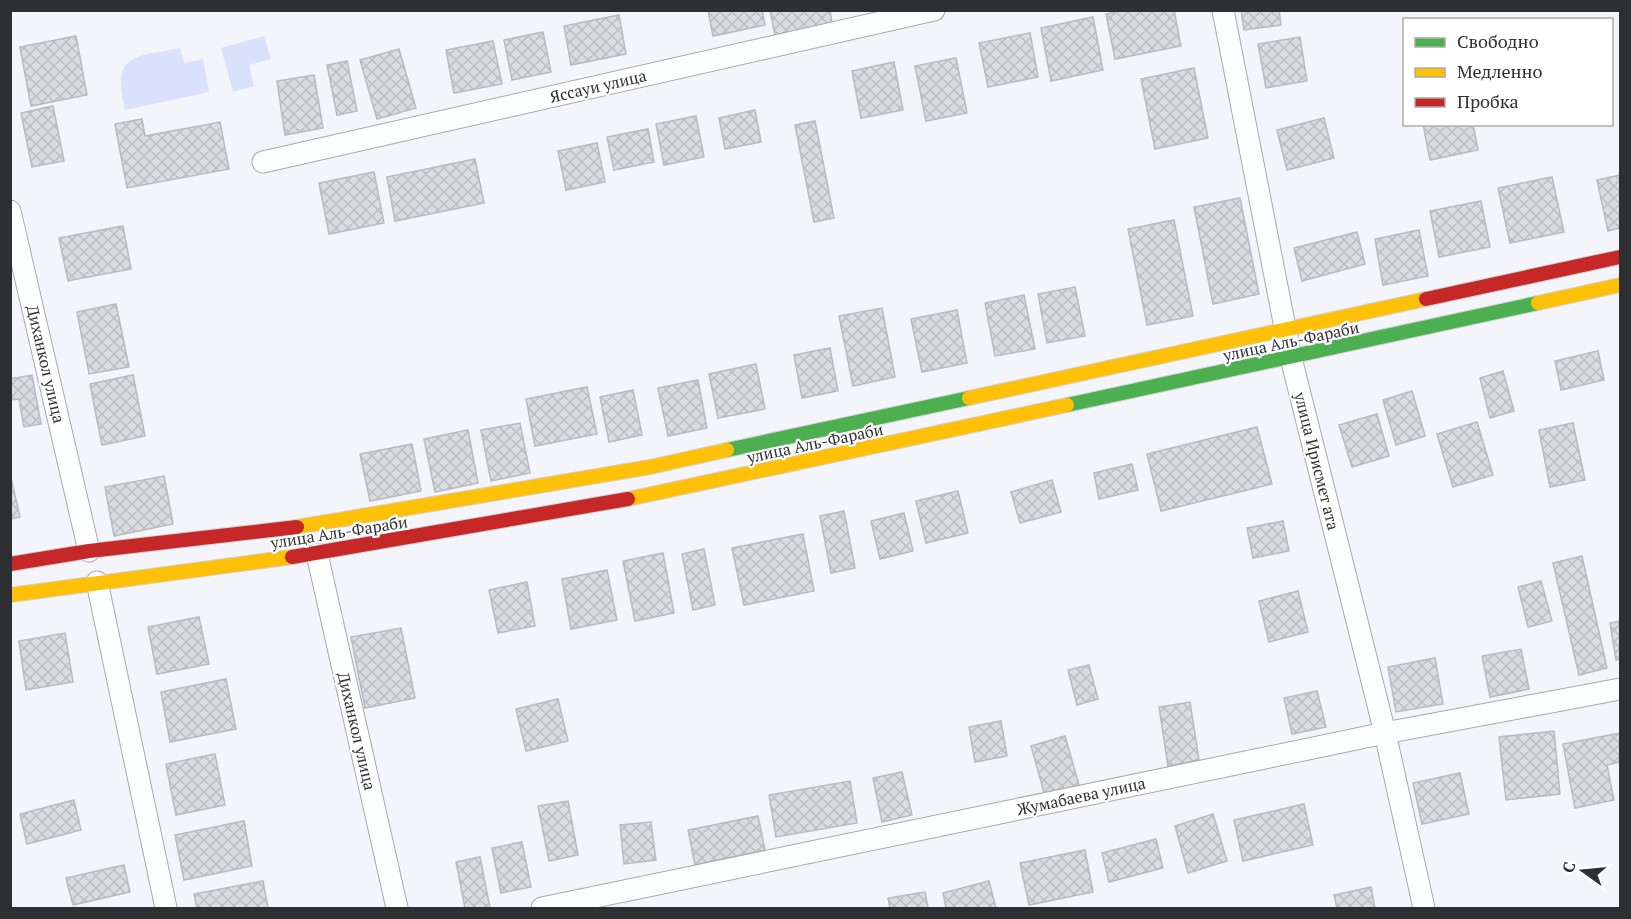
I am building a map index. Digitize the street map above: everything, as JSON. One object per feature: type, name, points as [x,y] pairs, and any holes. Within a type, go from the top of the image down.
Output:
[{"type":"main road","name":"улица Аль-Фараби","points":[[10,564],[89,551],[310,526],[650,467],[1620,257]]},
{"type":"main road","name":"улица Аль-Фараби","points":[[10,595],[317,554],[656,494],[1620,285]]},
{"type":"street","name":"Яссауи улица","points":[[263,162],[934,10]]},
{"type":"street","name":"улица Ирисмет ата","points":[[1223,10],[1291,358],[1385,733],[1424,909]]},
{"type":"street","name":"Диханкол улица","points":[[10,211],[89,551]]},
{"type":"street","name":"Диханкол улица","points":[[317,554],[397,909]]},
{"type":"street","points":[[97,582],[166,909]]},
{"type":"street","name":"Жумабаева улица","points":[[542,909],[1385,733],[1620,689]]},
{"type":"water","points":[[264,36],[271,59],[249,65],[254,86],[233,92],[221,48]]},
{"type":"water","points":[[180,48],[184,63],[203,59],[209,92],[125,110],[121,78],[124,68],[130,61],[138,57]]},
{"type":"building","points":[[708,10],[762,10],[765,25],[713,36]]},
{"type":"building","points":[[770,10],[830,10],[832,24],[775,35]]},
{"type":"building","points":[[1124,10],[1174,10],[1181,46],[1115,59],[1106,14]]},
{"type":"building","points":[[1241,10],[1279,10],[1281,25],[1244,30]]},
{"type":"building","points":[[619,15],[626,54],[571,65],[564,26]]},
{"type":"building","points":[[1093,17],[1103,70],[1051,81],[1041,28]]},
{"type":"building","points":[[543,32],[551,72],[512,80],[504,40]]},
{"type":"building","points":[[1030,33],[1038,77],[988,87],[979,43]]},
{"type":"building","points":[[76,36],[87,95],[31,106],[20,47]]},
{"type":"building","points":[[1300,37],[1307,81],[1266,88],[1258,44]]},
{"type":"building","points":[[493,41],[502,84],[454,93],[446,50]]},
{"type":"building","points":[[399,49],[416,108],[377,119],[360,60]]},
{"type":"building","points":[[956,58],[967,113],[926,121],[915,66]]},
{"type":"building","points":[[347,61],[357,111],[337,115],[327,65]]},
{"type":"building","points":[[894,62],[903,110],[861,118],[852,71]]},
{"type":"building","points":[[1194,68],[1208,138],[1155,149],[1141,79]]},
{"type":"building","points":[[314,75],[323,128],[285,135],[277,81]]},
{"type":"building","points":[[53,106],[64,161],[32,167],[21,113]]},
{"type":"building","points":[[755,110],[761,142],[725,149],[719,118]]},
{"type":"building","points":[[696,116],[704,157],[664,165],[656,124]]},
{"type":"building","points":[[1324,118],[1334,158],[1287,170],[1277,130]]},
{"type":"building","points":[[142,119],[145,136],[220,122],[229,169],[127,188],[115,124]]},
{"type":"building","points":[[815,121],[834,218],[814,222],[795,125]]},
{"type":"building","points":[[1423,126],[1473,126],[1478,150],[1430,160]]},
{"type":"building","points":[[648,129],[654,162],[614,170],[607,137]]},
{"type":"building","points":[[597,143],[605,182],[566,190],[558,151]]},
{"type":"building","points":[[475,159],[484,203],[395,221],[387,177]]},
{"type":"building","points":[[374,172],[384,223],[329,234],[319,183]]},
{"type":"building","points":[[1620,175],[1620,228],[1608,231],[1597,180]]},
{"type":"building","points":[[1552,177],[1564,232],[1510,243],[1498,188]]},
{"type":"building","points":[[1240,198],[1259,294],[1213,304],[1194,207]]},
{"type":"building","points":[[1481,201],[1490,247],[1439,257],[1430,211]]},
{"type":"building","points":[[1174,220],[1193,316],[1147,325],[1128,229]]},
{"type":"building","points":[[123,226],[131,269],[68,281],[59,238]]},
{"type":"building","points":[[1419,230],[1428,276],[1383,285],[1375,239]]},
{"type":"building","points":[[1357,232],[1365,264],[1302,281],[1294,248]]},
{"type":"building","points":[[1075,287],[1085,336],[1047,343],[1038,294]]},
{"type":"building","points":[[1024,295],[1035,349],[995,356],[985,303]]},
{"type":"building","points":[[116,304],[129,367],[89,374],[77,312]]},
{"type":"building","points":[[882,308],[895,377],[853,386],[839,316]]},
{"type":"building","points":[[957,310],[967,363],[922,372],[911,319]]},
{"type":"building","points":[[830,348],[838,391],[802,398],[794,355]]},
{"type":"building","points":[[1598,351],[1604,380],[1561,390],[1555,361]]},
{"type":"building","points":[[756,364],[765,409],[718,418],[709,374]]},
{"type":"building","points":[[1503,371],[1514,411],[1490,418],[1480,378]]},
{"type":"building","points":[[32,375],[41,424],[24,427],[19,399],[10,400],[10,379]]},
{"type":"building","points":[[133,375],[145,436],[102,445],[90,384]]},
{"type":"building","points":[[698,380],[707,428],[668,436],[658,388]]},
{"type":"building","points":[[587,387],[597,434],[535,446],[526,399]]},
{"type":"building","points":[[633,390],[642,435],[609,442],[600,397]]},
{"type":"building","points":[[1412,391],[1425,436],[1396,445],[1383,400]]},
{"type":"building","points":[[1377,414],[1389,456],[1352,467],[1339,425]]},
{"type":"building","points":[[1477,422],[1493,475],[1453,487],[1437,434]]},
{"type":"building","points":[[520,423],[530,473],[491,481],[481,430]]},
{"type":"building","points":[[1573,423],[1585,480],[1550,487],[1539,430]]},
{"type":"building","points":[[1257,427],[1272,484],[1161,511],[1147,454]]},
{"type":"building","points":[[468,430],[478,483],[435,492],[424,439]]},
{"type":"building","points":[[412,444],[421,491],[370,501],[360,454]]},
{"type":"building","points":[[1132,464],[1138,490],[1099,499],[1094,473]]},
{"type":"building","points":[[10,474],[20,517],[10,519]]},
{"type":"building","points":[[164,476],[173,524],[114,536],[105,487]]},
{"type":"building","points":[[1052,480],[1061,512],[1020,523],[1011,492]]},
{"type":"building","points":[[958,491],[968,533],[926,543],[916,501]]},
{"type":"building","points":[[844,511],[855,568],[831,573],[820,516]]},
{"type":"building","points":[[904,513],[913,551],[880,559],[871,521]]},
{"type":"building","points":[[1283,521],[1289,551],[1253,558],[1247,528]]},
{"type":"building","points":[[803,534],[814,591],[744,605],[732,548]]},
{"type":"building","points":[[704,549],[715,605],[693,610],[682,554]]},
{"type":"building","points":[[663,553],[674,613],[635,621],[623,561]]},
{"type":"building","points":[[1582,556],[1607,668],[1579,675],[1553,563]]},
{"type":"building","points":[[607,570],[617,620],[571,629],[562,579]]},
{"type":"building","points":[[1541,581],[1552,621],[1528,627],[1518,587]]},
{"type":"building","points":[[527,582],[535,626],[498,633],[489,590]]},
{"type":"building","points":[[1298,591],[1308,632],[1269,642],[1259,601]]},
{"type":"building","points":[[199,617],[209,664],[157,674],[148,627]]},
{"type":"building","points":[[1620,621],[1620,659],[1616,660],[1610,623]]},
{"type":"building","points":[[401,628],[415,698],[365,708],[351,637]]},
{"type":"building","points":[[65,633],[73,682],[26,690],[19,641]]},
{"type":"building","points":[[1521,649],[1529,689],[1490,697],[1482,656]]},
{"type":"building","points":[[1435,658],[1443,704],[1396,712],[1388,667]]},
{"type":"building","points":[[1089,665],[1098,699],[1077,705],[1068,670]]},
{"type":"building","points":[[226,679],[236,729],[170,742],[161,692]]},
{"type":"building","points":[[1317,691],[1326,727],[1292,734],[1284,698]]},
{"type":"building","points":[[558,699],[568,741],[526,751],[516,709]]},
{"type":"building","points":[[1190,702],[1199,760],[1168,766],[1159,707]]},
{"type":"building","points":[[1001,721],[1007,756],[975,762],[969,727]]},
{"type":"building","points":[[1554,731],[1560,794],[1506,800],[1499,737]]},
{"type":"building","points":[[1620,733],[1620,762],[1607,765],[1614,800],[1575,808],[1563,744]]},
{"type":"building","points":[[1065,736],[1079,785],[1045,796],[1031,746]]},
{"type":"building","points":[[215,754],[225,805],[176,815],[166,764]]},
{"type":"building","points":[[902,772],[912,815],[882,822],[873,778]]},
{"type":"building","points":[[1460,773],[1469,814],[1422,824],[1413,783]]},
{"type":"building","points":[[850,781],[857,823],[776,837],[769,795]]},
{"type":"building","points":[[74,800],[81,830],[27,844],[20,814]]},
{"type":"building","points":[[568,801],[578,855],[549,861],[538,806]]},
{"type":"building","points":[[1304,804],[1313,845],[1243,861],[1234,820]]},
{"type":"building","points":[[1213,814],[1227,861],[1188,873],[1175,826]]},
{"type":"building","points":[[758,816],[765,850],[695,865],[688,830]]},
{"type":"building","points":[[244,821],[252,866],[184,880],[175,835]]},
{"type":"building","points":[[651,822],[656,860],[624,864],[620,825]]},
{"type":"building","points":[[1156,839],[1163,868],[1109,882],[1102,853]]},
{"type":"building","points":[[522,842],[531,887],[501,893],[492,848]]},
{"type":"building","points":[[1085,850],[1093,892],[1029,905],[1020,863]]},
{"type":"building","points":[[480,857],[490,908],[465,908],[456,862]]},
{"type":"building","points":[[124,865],[130,892],[73,905],[66,878]]},
{"type":"building","points":[[263,881],[268,908],[197,908],[194,894]]},
{"type":"building","points":[[989,881],[996,908],[946,908],[943,893]]},
{"type":"building","points":[[1371,887],[1375,908],[1337,908],[1334,895]]},
{"type":"building","points":[[925,892],[928,908],[890,908],[888,898]]},
{"type":"traffic: fast","points":[[1067,405],[1538,303]]},
{"type":"traffic: fast","points":[[727,450],[969,398]]},
{"type":"traffic: slow","points":[[1538,303],[1620,285]]},
{"type":"traffic: slow","points":[[969,398],[1426,299]]},
{"type":"traffic: slow","points":[[628,499],[1067,405]]},
{"type":"traffic: slow","points":[[297,527],[650,467],[727,450]]},
{"type":"traffic: slow","points":[[10,595],[292,557]]},
{"type":"traffic: jam","points":[[1426,299],[1620,257]]},
{"type":"traffic: jam","points":[[292,557],[628,499]]},
{"type":"traffic: jam","points":[[10,564],[89,551],[297,527]]}]
